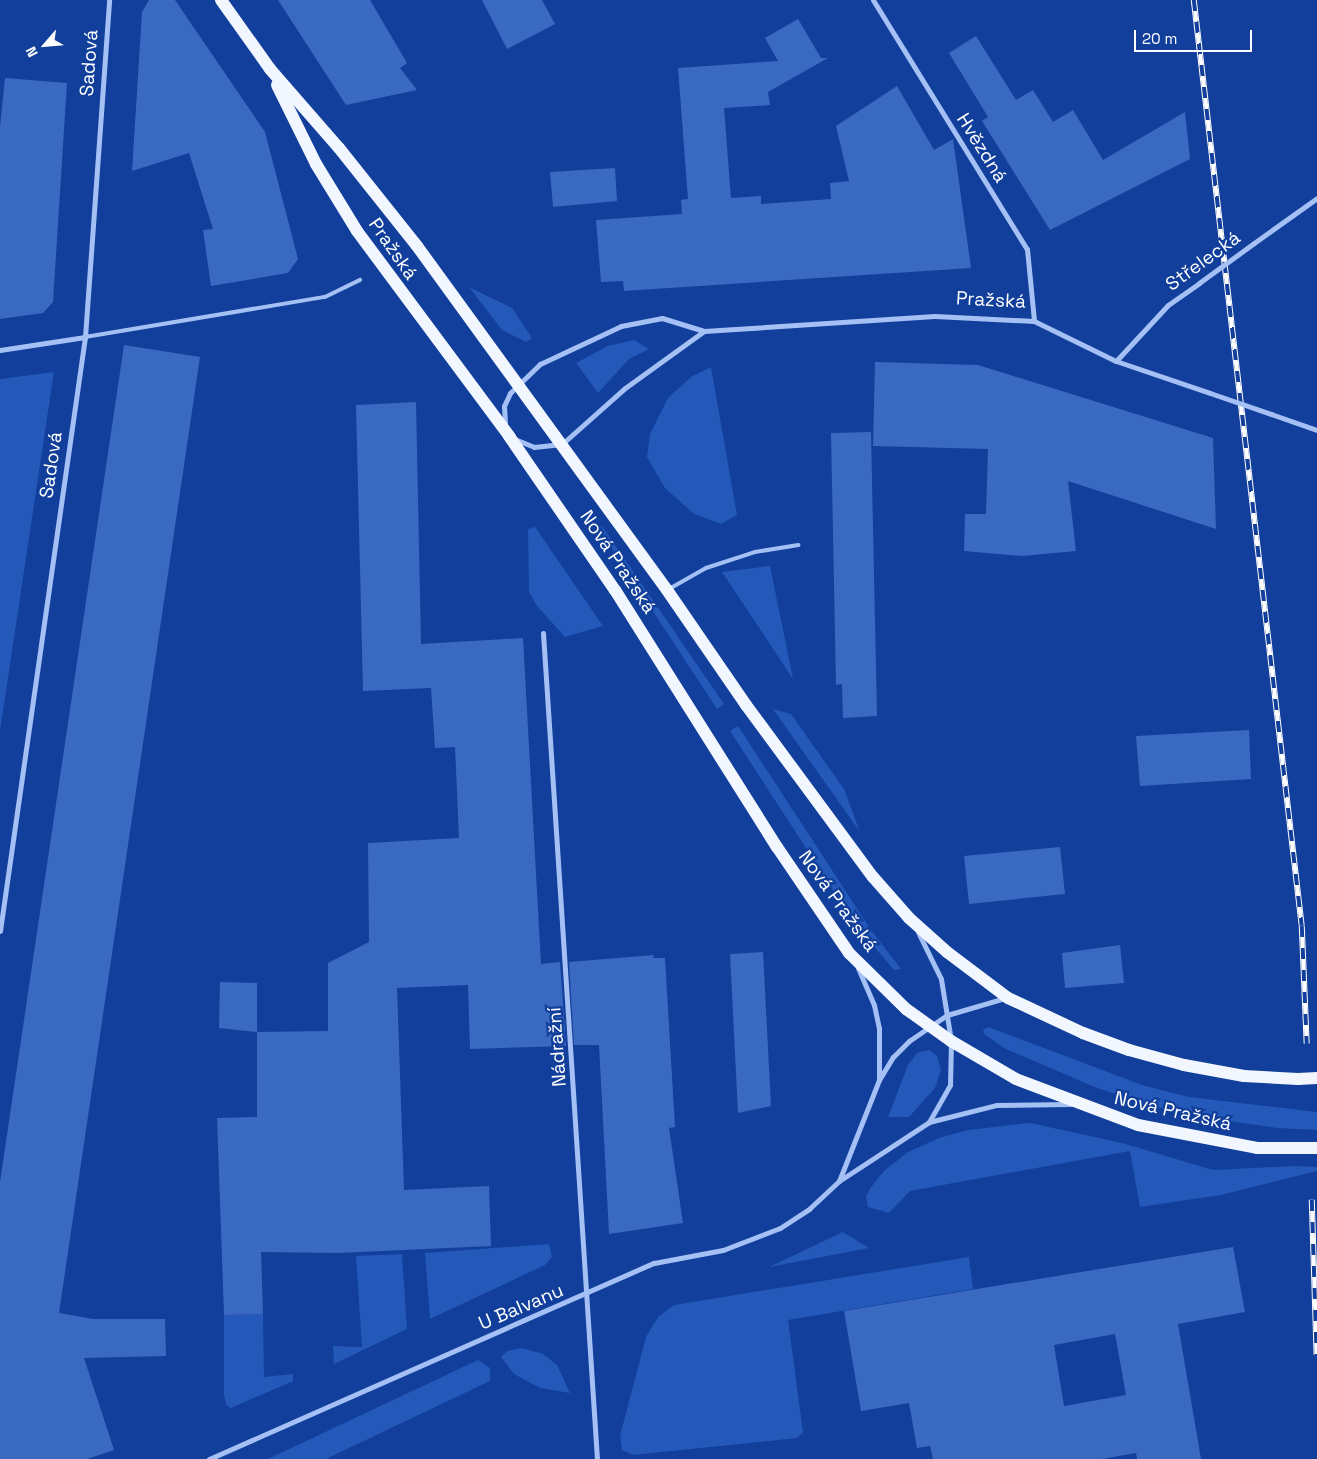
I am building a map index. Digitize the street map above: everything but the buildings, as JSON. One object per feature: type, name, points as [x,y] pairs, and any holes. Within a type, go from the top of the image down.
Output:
[{"type":"main road","name":"Pražská","points":[[221,0],[270,70],[339,148],[417,246],[562,444]]},
{"type":"main road","name":"Pražská","points":[[270,70],[316,164],[357,231],[510,436]]},
{"type":"main road","name":"Nová Pražská","points":[[510,436],[615,590],[777,848],[849,953],[880,985],[929,1026],[951,1041],[1016,1079],[1077,1104],[1179,1135],[1256,1148],[1317,1148]]},
{"type":"main road","name":"Nová Pražská","points":[[562,444],[667,590],[746,705],[872,877],[909,918],[947,952],[1008,998],[1129,1050],[1184,1065],[1244,1076],[1317,1078]]},
{"type":"street","name":"Sadová","points":[[0,931],[84,337],[109,0]]},
{"type":"street","name":"Hvězdná","points":[[873,0],[1027,250],[1034,321]]},
{"type":"street","name":"Střelecká","points":[[1116,361],[1168,305],[1317,198]]},
{"type":"street","name":"Pražská","points":[[562,444],[534,448],[510,436],[504,406],[518,382],[557,354],[621,326],[662,318],[704,331],[935,316],[1034,321],[1116,361],[1317,430]]},
{"type":"street","points":[[562,444],[625,388],[704,331]]},
{"type":"street","points":[[0,350],[84,337]]},
{"type":"street","name":"Nádražní","points":[[543,633],[588,1294],[597,1459]]},
{"type":"street","name":"U Balvanu","points":[[909,918],[941,979],[951,1041],[950,1085],[929,1122]]},
{"type":"street","name":"U Balvanu","points":[[849,953],[874,1005],[880,1049],[879,1080]]},
{"type":"street","name":"U Balvanu","points":[[839,1181],[879,1080],[893,1057],[929,1026],[947,1015],[1008,998]]},
{"type":"street","name":"U Balvanu","points":[[209,1459],[588,1294],[654,1263],[723,1250],[780,1228],[810,1209],[839,1181],[929,1122],[996,1105],[1077,1104]]},
{"type":"lane","points":[[84,337],[228,310],[325,297],[360,280]]},
{"type":"lane","points":[[667,590],[706,568],[755,552],[798,545]]},
{"type":"shaded area","points":[[469,287],[512,308],[532,338],[526,342],[502,330]]},
{"type":"shaded area","points":[[634,340],[649,349],[629,359],[598,393],[576,363],[608,346]]},
{"type":"shaded area","points":[[711,367],[737,515],[721,524],[694,514],[665,488],[647,457],[650,434],[668,398],[691,377]]},
{"type":"shaded area","points":[[54,372],[0,731],[0,379]]},
{"type":"shaded area","points":[[602,526],[724,704],[717,709],[599,529]]},
{"type":"shaded area","points":[[535,527],[603,626],[565,637],[537,606],[529,592],[528,529]]},
{"type":"shaded area","points":[[770,566],[793,679],[722,572]]},
{"type":"shaded area","points":[[773,709],[791,714],[844,789],[860,832]]},
{"type":"shaded area","points":[[738,726],[871,930],[901,969],[894,970],[858,928],[730,731]]},
{"type":"shaded area","points":[[988,1027],[1142,1085],[1189,1097],[1317,1112],[1317,1130],[1277,1128],[1215,1119],[1157,1107],[1097,1088],[1006,1049],[985,1035],[983,1030]]},
{"type":"shaded area","points":[[929,1050],[937,1056],[941,1070],[935,1088],[909,1117],[888,1117],[908,1065],[917,1053]]},
{"type":"shaded area","points":[[1030,1123],[1122,1143],[1213,1170],[1295,1166],[1317,1167],[1317,1171],[1221,1195],[1140,1207],[1130,1151],[910,1191],[889,1213],[868,1207],[866,1196],[871,1187],[884,1171],[908,1152],[939,1138],[968,1130]]},
{"type":"shaded area","points":[[843,1232],[869,1248],[769,1267]]},
{"type":"shaded area","points":[[549,1244],[552,1257],[545,1265],[430,1319],[425,1253]]},
{"type":"shaded area","points":[[402,1254],[407,1329],[334,1364],[333,1346],[362,1347],[356,1256]]},
{"type":"shaded area","points":[[969,1257],[973,1289],[788,1320],[803,1432],[797,1438],[633,1455],[622,1450],[620,1436],[646,1337],[658,1317],[674,1305]]},
{"type":"shaded area","points":[[263,1314],[264,1377],[293,1374],[293,1381],[231,1408],[226,1405],[224,1395],[224,1315]]},
{"type":"shaded area","points":[[522,1348],[543,1354],[557,1365],[570,1393],[540,1388],[514,1374],[501,1357],[507,1351]]},
{"type":"shaded area","points":[[478,1360],[490,1368],[490,1381],[326,1459],[268,1459]]},
{"type":"railway","points":[[1194,0],[1302,926],[1307,1044]]},
{"type":"railway","points":[[1312,1200],[1317,1355]]}]
